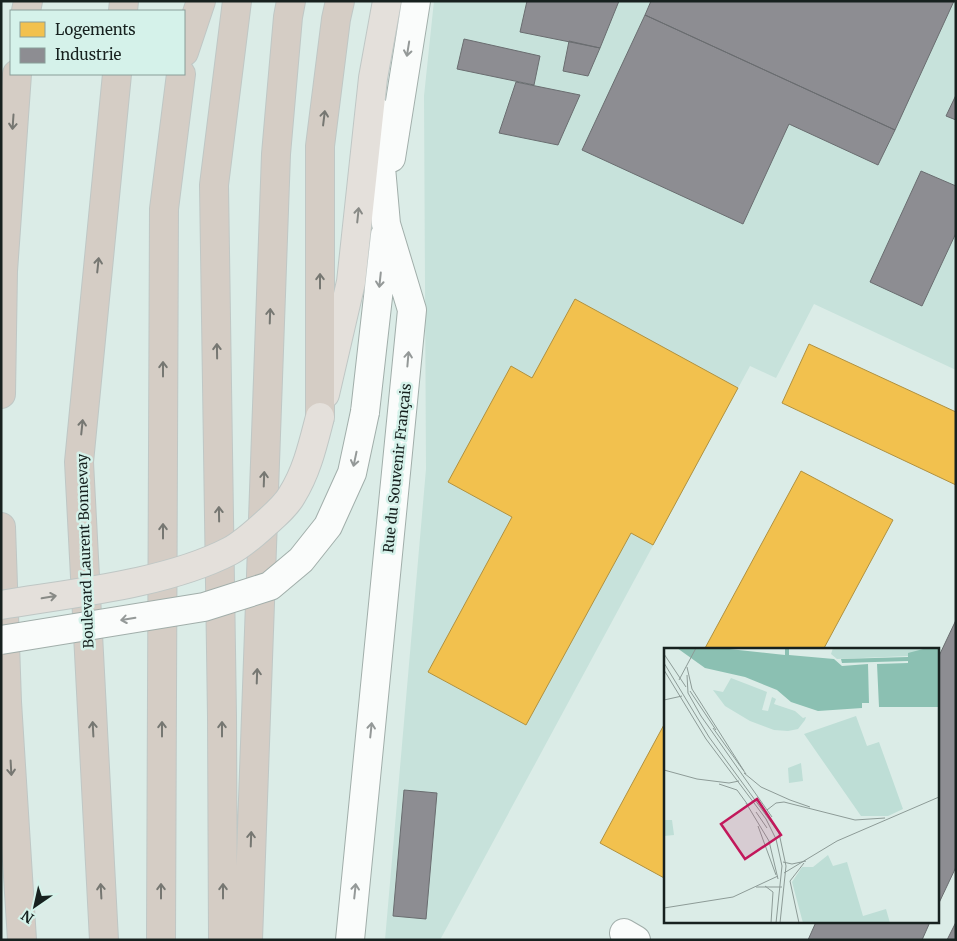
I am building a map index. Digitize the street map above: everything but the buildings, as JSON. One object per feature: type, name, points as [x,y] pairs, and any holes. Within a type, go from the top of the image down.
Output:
[{"type":"highway","points":[[185,49],[201,1]]},
{"type":"highway","points":[[223,940],[222,716],[214,185],[237,1]]},
{"type":"highway","points":[[248,940],[276,154],[288,17],[292,1]]},
{"type":"highway","points":[[320,417],[320,146],[336,19],[340,1]]},
{"type":"highway","points":[[1,84],[10,66]]},
{"type":"highway","points":[[1,394],[3,270],[17,75]]},
{"type":"highway","name":"Boulevard Laurent Bonnevay","points":[[104,940],[79,462],[117,75]]},
{"type":"highway","points":[[161,940],[164,209],[181,75]]},
{"type":"highway","points":[[1,527],[7,702],[22,940]]},
{"type":"main road","name":"Rue du Souvenir Français","points":[[373,78],[387,1]]},
{"type":"main road","points":[[1,605],[135,582],[190,567],[231,551],[276,515],[291,497],[311,454],[351,282],[373,78]]},
{"type":"street","points":[[1,640],[204,607],[270,586],[301,560],[328,526],[352,473],[365,412],[386,224],[391,152],[416,1]]},
{"type":"street","name":"Rue du Souvenir Français","points":[[350,940],[412,310],[386,224],[373,78]]},
{"type":"shaded area","points":[[434,1],[956,1],[956,370],[814,304],[776,378],[750,366],[440,940],[385,940],[426,469],[424,96]]}]
